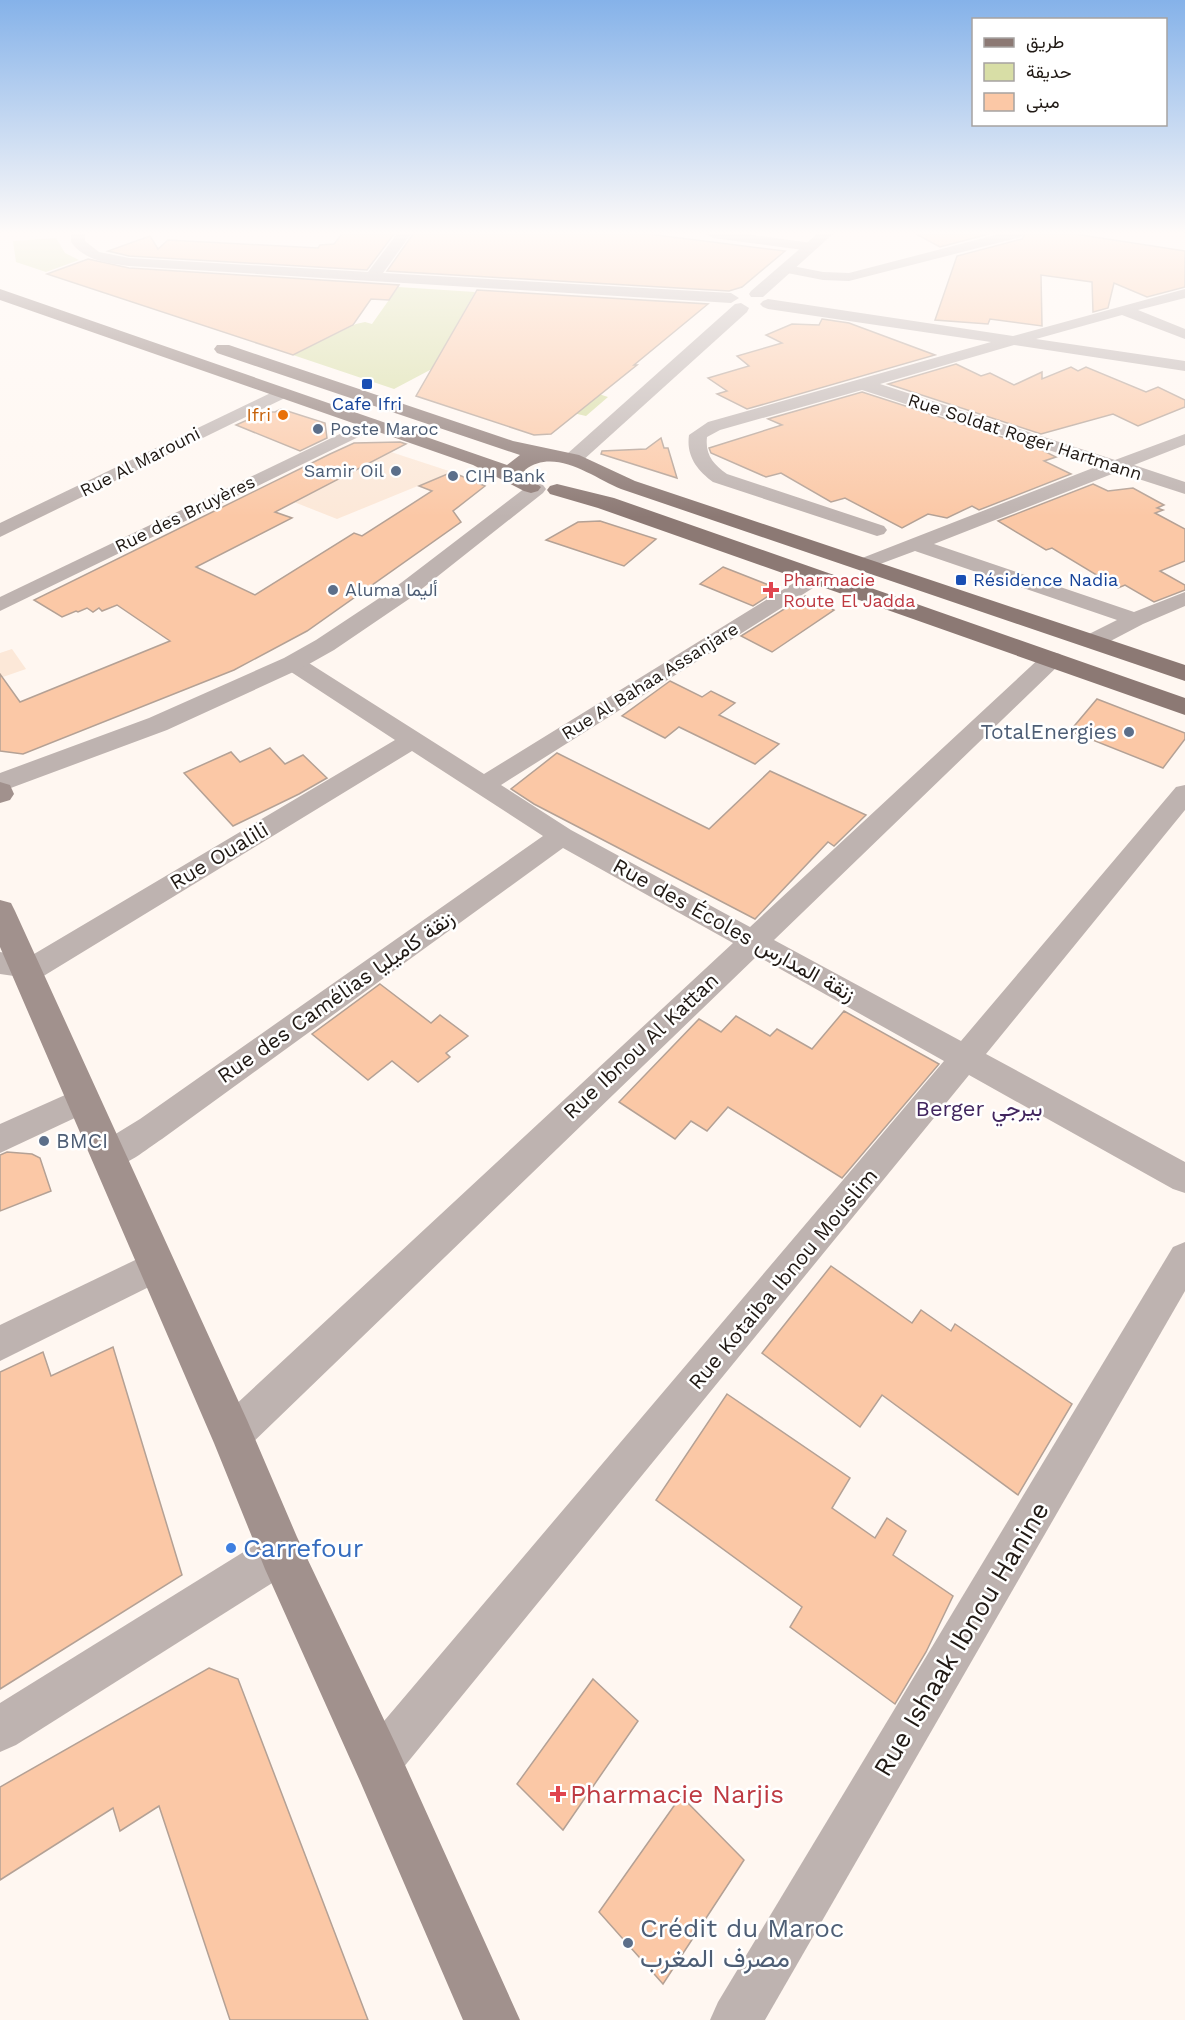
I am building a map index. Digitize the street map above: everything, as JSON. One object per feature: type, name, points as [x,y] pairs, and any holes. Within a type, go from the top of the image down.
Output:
[{"type":"main road","points":[[97,328],[480,461],[516,478],[527,486],[606,503],[1185,707]]},
{"type":"main road","points":[[205,343],[506,445],[580,462],[628,485],[1185,672]]},
{"type":"main road","points":[[516,478],[514,473],[520,463],[545,455]]},
{"type":"main road","points":[[546,489],[583,481],[588,471],[580,462]]},
{"type":"main road","points":[[1,920],[17,967],[83,1100],[232,1435],[281,1553],[378,1763],[492,2020]]},
{"type":"street","points":[[580,462],[711,328]]},
{"type":"street","points":[[933,328],[1185,366]]},
{"type":"street","points":[[877,530],[720,478],[708,470],[702,461],[697,441],[698,435],[714,426],[866,385],[1055,328]]},
{"type":"street","points":[[1170,328],[1185,334]]},
{"type":"street","name":"Rue Soldat Roger Hartmann","points":[[866,385],[1185,488]]},
{"type":"street","name":"Rue Al Marouni","points":[[0,531],[280,393]]},
{"type":"street","name":"Rue des Bruyères","points":[[0,605],[370,424]]},
{"type":"street","points":[[864,564],[1113,465],[1185,439]]},
{"type":"street","points":[[0,783],[142,730],[293,663],[325,645],[401,594],[546,489]]},
{"type":"street","points":[[914,544],[1135,619]]},
{"type":"street","name":"Rue Al Bahaa Assanjare","points":[[484,785],[817,577]]},
{"type":"street","points":[[1093,641],[1135,619],[1185,598]]},
{"type":"street","name":"Rue Ibnou Al Kattan","points":[[232,1435],[1052,659]]},
{"type":"street","name":"Rue des Écoles زنقة المدارس","points":[[293,663],[562,836],[1185,1179]]},
{"type":"street","name":"Rue Oualili","points":[[17,967],[411,740]]},
{"type":"street","name":"Rue Kotaiba Ibnou Mouslim","points":[[378,1763],[1185,793]]},
{"type":"street","name":"Rue des Camélias زنقة كاميليا","points":[[108,1156],[151,1129],[562,836]]},
{"type":"street","points":[[0,1139],[83,1100]]},
{"type":"street","name":"Rue Ishaak Ibnou Hanine","points":[[736,2020],[1185,1258]]},
{"type":"street","points":[[0,1344],[156,1266]]},
{"type":"street","points":[[0,1729],[281,1553]]},
{"type":"shaded area","points":[[391,452],[452,472],[337,519],[294,502]]},
{"type":"shaded area","points":[[12,649],[26,669],[0,678],[0,653]]},
{"type":"green space","points":[[347,328],[455,328],[446,344],[608,397],[586,416],[521,401],[447,361],[394,389],[293,355]]},
{"type":"building","points":[[212,328],[346,328],[293,355]]},
{"type":"building","points":[[455,328],[679,328],[551,434],[534,435],[416,396]]},
{"type":"building","points":[[782,328],[863,328],[935,355],[747,409],[717,394],[727,391],[708,378],[749,366],[737,356],[782,343],[766,335]]},
{"type":"building","points":[[956,364],[981,376],[990,373],[1014,385],[1042,372],[1042,379],[1071,367],[1078,371],[1086,367],[1146,392],[1158,387],[1185,400],[1185,407],[1138,426],[1113,414],[1041,434],[888,384]]},
{"type":"building","points":[[862,392],[1042,450],[1056,457],[1044,461],[1071,474],[979,510],[972,506],[947,518],[928,514],[902,528],[845,498],[831,502],[781,473],[766,477],[711,453],[709,448],[782,425],[768,419]]},
{"type":"building","points":[[281,409],[325,423],[327,438],[300,451],[236,425],[265,412],[275,412]]},
{"type":"building","points":[[661,438],[664,448],[668,448],[677,478],[601,454],[602,451],[646,449]]},
{"type":"building","points":[[400,442],[406,444],[275,512],[292,518],[196,567],[255,595],[354,533],[362,536],[432,491],[419,486],[452,472],[485,486],[453,511],[461,522],[307,631],[234,670],[23,754],[0,751],[0,674],[20,702],[170,641],[117,605],[102,611],[99,608],[93,612],[87,608],[62,617],[34,600],[354,443]]},
{"type":"building","points":[[1093,484],[1108,491],[1133,488],[1164,505],[1157,508],[1163,510],[1155,513],[1185,529],[1185,561],[1160,571],[1185,585],[1185,590],[1154,602],[1125,585],[1118,588],[1052,548],[1046,550],[998,521]]},
{"type":"building","points":[[600,521],[656,539],[624,566],[546,540],[578,522]]},
{"type":"building","points":[[723,567],[779,589],[753,606],[700,584]]},
{"type":"building","points":[[805,596],[834,610],[772,652],[741,636]]},
{"type":"building","points":[[670,681],[702,697],[711,691],[735,703],[719,715],[779,744],[755,764],[679,727],[665,738],[622,716]]},
{"type":"building","points":[[1097,699],[1185,733],[1185,739],[1163,768],[1070,731]]},
{"type":"building","points":[[270,748],[285,764],[303,755],[327,778],[233,826],[184,773],[231,752],[240,762]]},
{"type":"building","points":[[557,753],[709,829],[770,771],[866,815],[834,846],[828,842],[755,919],[534,804],[511,789]]},
{"type":"building","points":[[380,984],[431,1023],[440,1015],[468,1036],[446,1053],[450,1057],[418,1082],[392,1061],[368,1080],[312,1034]]},
{"type":"building","points":[[844,1011],[939,1064],[842,1178],[728,1107],[707,1131],[691,1121],[675,1139],[619,1102],[699,1019],[721,1032],[736,1016],[770,1036],[777,1029],[812,1049]]},
{"type":"building","points":[[7,1152],[32,1154],[40,1158],[51,1191],[0,1211],[0,1155]]},
{"type":"building","points":[[831,1266],[912,1323],[921,1310],[951,1331],[955,1324],[1072,1404],[1018,1495],[882,1395],[860,1427],[762,1353]]},
{"type":"building","points":[[113,1347],[182,1575],[0,1689],[0,1372],[43,1352],[51,1376]]},
{"type":"building","points":[[727,1394],[850,1478],[832,1508],[875,1538],[887,1518],[906,1531],[893,1555],[953,1596],[926,1652],[895,1704],[790,1627],[802,1607],[656,1500]]},
{"type":"building","points":[[209,1668],[238,1679],[368,2020],[230,2020],[159,1806],[120,1831],[113,1808],[0,1880],[0,1787]]},
{"type":"building","points":[[593,1679],[638,1721],[563,1830],[517,1784]]},
{"type":"building","points":[[681,1796],[744,1860],[663,1984],[599,1912]]},
{"type":"place","name":"Cafe Ifri","points":[[367,384]]},
{"type":"place","name":"Ifri","points":[[283,415]]},
{"type":"place","name":"Poste Maroc","points":[[318,429]]},
{"type":"place","name":"Samir Oil","points":[[396,471]]},
{"type":"place","name":"CIH Bank","points":[[453,476]]},
{"type":"place","name":"Résidence Nadia","points":[[961,580]]},
{"type":"place","name":"Aluma أليما","points":[[333,590]]},
{"type":"place","name":"Pharmacie Route El Jadda","points":[[771,590]]},
{"type":"place","name":"TotalEnergies","points":[[1129,732]]},
{"type":"place","name":"BMCI","points":[[44,1141]]},
{"type":"place","name":"Carrefour","points":[[231,1548]]},
{"type":"place","name":"Pharmacie Narjis","points":[[558,1794]]},
{"type":"place","name":"Crédit du Maroc مصرف المغرب","points":[[628,1943]]},
{"type":"district","name":"Berger بيرجي","points":[[979,1108]]}]
